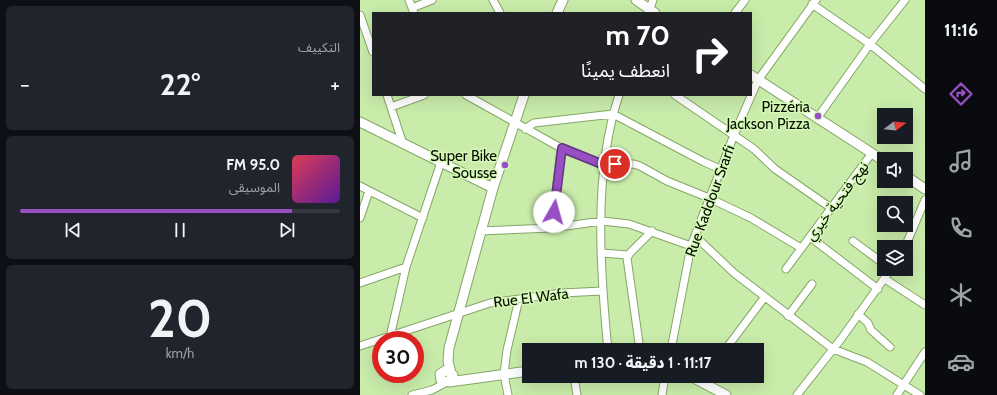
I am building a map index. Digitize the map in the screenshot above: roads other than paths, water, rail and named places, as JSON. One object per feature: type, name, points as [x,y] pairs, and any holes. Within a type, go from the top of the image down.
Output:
[{"type":"street","points":[[410,0],[413,10],[432,0]]},
{"type":"street","points":[[493,0],[499,12]]},
{"type":"street","points":[[557,12],[563,0]]},
{"type":"street","points":[[636,0],[650,12],[653,0]]},
{"type":"street","points":[[736,12],[745,0]]},
{"type":"street","points":[[818,117],[870,44],[905,0]]},
{"type":"street","points":[[814,2],[925,88]]},
{"type":"street","name":"Rue Kaddour Srarfi","points":[[754,78],[814,2]]},
{"type":"street","points":[[360,15],[372,49]]},
{"type":"street","points":[[754,78],[818,117],[877,156]]},
{"type":"street","points":[[387,96],[403,144]]},
{"type":"street","points":[[391,106],[421,96]]},
{"type":"street","points":[[468,96],[525,129],[562,148],[604,165],[634,164],[640,166],[667,181],[751,218],[801,248]]},
{"type":"street","points":[[412,395],[431,392],[446,377],[449,348],[480,231],[524,96]]},
{"type":"street","points":[[607,343],[602,291],[604,165],[613,114],[619,96]]},
{"type":"street","points":[[676,96],[754,149],[786,176],[831,208]]},
{"type":"street","name":"Rue Kaddour Srarfi","points":[[672,343],[691,246],[748,96]]},
{"type":"street","points":[[525,129],[534,124],[613,114],[720,169]]},
{"type":"street","points":[[360,123],[493,188]]},
{"type":"street","points":[[552,228],[562,148]]},
{"type":"street","name":"نهج فتحية خيري","points":[[786,269],[872,152]]},
{"type":"street","points":[[391,331],[406,267],[441,162]]},
{"type":"street","points":[[913,181],[925,189]]},
{"type":"street","points":[[360,186],[423,218]]},
{"type":"street","points":[[360,218],[370,191]]},
{"type":"street","points":[[908,240],[925,200]]},
{"type":"street","points":[[480,231],[552,228],[602,221],[629,224],[691,246]]},
{"type":"street","points":[[639,343],[628,271],[628,255],[652,231]]},
{"type":"street","points":[[695,236],[734,273],[764,298],[833,349],[867,362],[920,395]]},
{"type":"street","points":[[810,238],[878,289]]},
{"type":"street","points":[[853,241],[877,259]]},
{"type":"street","points":[[602,253],[628,255]]},
{"type":"street","points":[[360,283],[406,267]]},
{"type":"street","points":[[801,394],[887,276]]},
{"type":"street","points":[[885,279],[925,305]]},
{"type":"street","points":[[788,316],[812,284]]},
{"type":"street","name":"Rue El Wafa","points":[[406,331],[460,311],[490,303],[562,293],[602,291]]},
{"type":"street","points":[[730,343],[764,298]]},
{"type":"street","points":[[508,395],[504,374],[507,350],[519,299]]},
{"type":"street","points":[[858,314],[868,323],[871,330],[890,347]]},
{"type":"street","name":"Rue El Wafa","points":[[360,346],[372,342]]},
{"type":"street","points":[[897,395],[925,352]]},
{"type":"street","points":[[446,377],[464,379],[522,372]]},
{"type":"street","points":[[575,383],[577,395]]},
{"type":"street","points":[[662,395],[664,383]]},
{"type":"street","points":[[708,383],[715,392],[726,395]]},
{"type":"place","name":"Pizzéria Jackson Pizza","points":[[818,116]]},
{"type":"place","name":"Super Bike Sousse","points":[[505,165]]}]
